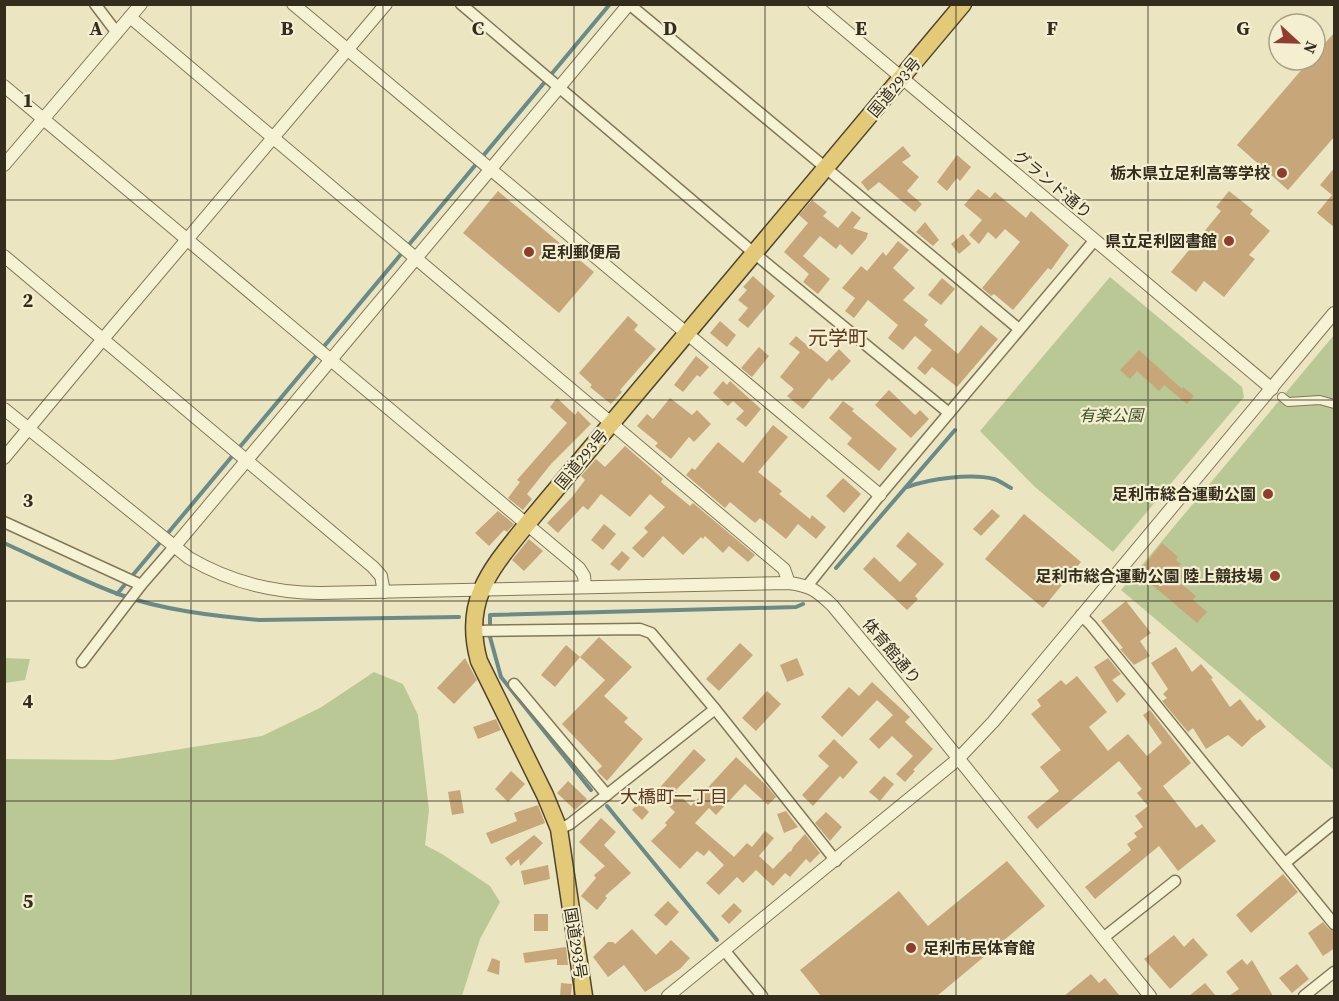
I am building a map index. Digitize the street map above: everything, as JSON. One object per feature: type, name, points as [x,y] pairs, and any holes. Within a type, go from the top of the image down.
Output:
[{"type":"highway","name":"国道293号","points":[[584,996],[559,830],[546,795],[479,661],[474,631],[475,604],[498,560],[527,524],[963,4]]},
{"type":"street","points":[[95,4],[117,33]]},
{"type":"street","points":[[4,165],[141,4]]},
{"type":"street","points":[[293,4],[880,495]]},
{"type":"street","points":[[4,458],[386,4]]},
{"type":"street","points":[[461,4],[755,254],[949,413]]},
{"type":"street","points":[[82,662],[139,587],[629,4],[1019,329]]},
{"type":"street","name":"グランド通り","points":[[814,4],[1272,389]]},
{"type":"street","points":[[130,17],[784,569],[789,583]]},
{"type":"street","points":[[4,86],[579,568],[584,576],[585,586]]},
{"type":"street","points":[[4,409],[189,558],[218,573],[265,588],[298,593],[585,586],[789,583],[808,585],[880,495],[1094,241]]},
{"type":"street","points":[[4,256],[373,567],[381,576],[384,592]]},
{"type":"street","points":[[668,996],[958,759],[993,722],[1335,313]]},
{"type":"street","points":[[1282,397],[1288,402],[1320,400],[1335,404]]},
{"type":"street","points":[[4,522],[139,587]]},
{"type":"street","name":"体育館通り","points":[[808,585],[842,617],[1150,996]]},
{"type":"street","points":[[1081,615],[1335,924]]},
{"type":"street","points":[[474,631],[640,629],[651,633],[715,709],[836,861]]},
{"type":"street","points":[[514,684],[607,795]]},
{"type":"street","points":[[559,830],[570,824],[715,709]]},
{"type":"street","points":[[1285,863],[1335,823]]},
{"type":"street","points":[[1103,938],[1174,881]]},
{"type":"street","points":[[724,950],[762,996]]},
{"type":"street","points":[[1304,996],[1335,972]]},
{"type":"green space","name":"有楽公園","points":[[1110,277],[1242,387],[1244,397],[1113,552],[1035,487],[980,431]]},
{"type":"green space","name":"足利市総合運動公園","points":[[1334,335],[1334,770],[1121,590]]},
{"type":"green space","points":[[4,658],[30,659],[25,680],[5,683]]},
{"type":"green space","points":[[374,672],[403,684],[418,715],[429,810],[425,845],[490,886],[500,902],[480,939],[462,996],[5,996],[5,759],[112,760],[262,736],[320,708]]},
{"type":"building","points":[[1335,32],[1335,136],[1288,190],[1237,145],[1300,72],[1327,72],[1327,41]]},
{"type":"building","points":[[903,146],[911,156],[902,162],[919,177],[907,191],[922,204],[915,212],[879,182],[868,191],[861,182]]},
{"type":"building","points":[[957,155],[971,167],[960,181],[957,178],[947,191],[937,182]]},
{"type":"building","points":[[1335,167],[1335,228],[1317,213],[1332,195],[1320,185]]},
{"type":"building","points":[[978,189],[990,198],[995,192],[1026,218],[1031,211],[1069,245],[1051,270],[1048,268],[1013,310],[994,294],[991,296],[982,288],[1020,242],[1005,229],[996,239],[988,232],[979,244],[969,235],[982,220],[964,205]]},
{"type":"building","name":"足利郵便局","points":[[498,191],[594,272],[559,313],[463,233]]},
{"type":"building","points":[[1229,191],[1253,210],[1250,214],[1270,231],[1249,255],[1255,259],[1224,297],[1204,281],[1196,292],[1171,272],[1221,211],[1216,207]]},
{"type":"building","points":[[812,200],[827,212],[823,216],[838,228],[852,211],[861,218],[853,228],[868,233],[866,239],[852,255],[840,244],[836,249],[820,236],[803,256],[830,279],[818,294],[803,282],[809,274],[784,252],[808,223],[799,215]]},
{"type":"building","points":[[925,222],[939,240],[933,246],[916,232]]},
{"type":"building","points":[[963,234],[971,244],[959,254],[951,244]]},
{"type":"building","points":[[898,241],[909,250],[893,268],[915,288],[903,300],[928,320],[924,325],[958,354],[981,325],[998,339],[957,387],[932,367],[925,375],[917,368],[932,350],[915,336],[903,350],[888,338],[898,325],[868,300],[854,318],[845,311],[855,298],[842,288],[861,266],[867,271],[883,252],[886,256]]},
{"type":"building","points":[[753,276],[775,296],[748,328],[738,320],[748,308],[738,300],[747,290],[743,287]]},
{"type":"building","points":[[942,278],[955,289],[941,305],[928,295]]},
{"type":"building","points":[[628,316],[638,325],[634,330],[656,349],[620,390],[622,392],[611,404],[590,387],[592,385],[579,373]]},
{"type":"building","points":[[720,321],[736,335],[727,347],[710,333]]},
{"type":"building","points":[[796,336],[827,362],[839,349],[851,361],[832,381],[829,378],[803,409],[787,396],[794,389],[780,377],[800,352],[789,344]]},
{"type":"building","points":[[759,347],[769,356],[752,377],[741,368]]},
{"type":"building","points":[[1139,350],[1182,389],[1183,387],[1194,396],[1187,404],[1164,385],[1159,391],[1137,371],[1130,379],[1120,370]]},
{"type":"building","points":[[696,356],[709,367],[700,377],[697,375],[683,392],[674,385]]},
{"type":"building","points":[[723,381],[727,385],[730,381],[761,409],[746,427],[736,419],[744,411],[733,401],[728,406],[713,393]]},
{"type":"building","points":[[889,390],[915,415],[920,410],[929,419],[911,438],[875,405]]},
{"type":"building","points":[[557,398],[575,415],[578,411],[591,424],[551,464],[527,494],[532,499],[523,510],[508,498],[520,482],[517,480],[567,423],[550,407]]},
{"type":"building","points":[[670,398],[692,415],[697,410],[711,424],[694,442],[689,437],[671,459],[655,446],[658,443],[637,426],[647,414],[653,419]]},
{"type":"building","points":[[843,401],[897,449],[879,471],[847,444],[852,438],[829,418]]},
{"type":"building","points":[[773,425],[788,437],[758,472],[782,491],[779,494],[810,519],[812,515],[826,527],[816,539],[798,524],[786,539],[760,518],[755,523],[730,502],[725,508],[686,475],[692,468],[695,470],[718,442],[743,463]]},
{"type":"building","points":[[625,446],[663,479],[661,482],[690,506],[693,503],[755,555],[748,562],[729,546],[723,553],[705,536],[703,539],[701,537],[683,555],[663,536],[643,558],[632,548],[648,532],[644,528],[665,507],[650,494],[630,517],[601,494],[588,510],[583,506],[558,533],[547,523],[585,480],[581,476],[596,459],[605,467]]},
{"type":"building","points":[[843,478],[861,494],[844,513],[826,496]]},
{"type":"building","points":[[992,509],[1000,516],[981,536],[973,529]]},
{"type":"building","points":[[498,511],[514,524],[507,532],[504,530],[489,546],[475,533]]},
{"type":"building","points":[[1024,514],[1081,562],[1043,608],[985,559]]},
{"type":"building","points":[[604,524],[616,534],[603,550],[591,540]]},
{"type":"building","points":[[908,532],[944,564],[915,596],[918,599],[907,610],[863,569],[874,557],[900,582],[917,564],[896,546]]},
{"type":"building","points":[[529,539],[543,551],[524,571],[512,560]]},
{"type":"building","points":[[1162,543],[1178,557],[1176,560],[1181,564],[1178,568],[1186,574],[1179,582],[1196,596],[1193,600],[1207,612],[1197,623],[1138,573]]},
{"type":"building","points":[[622,551],[630,558],[619,571],[610,564]]},
{"type":"building","points":[[1126,601],[1151,633],[1140,641],[1150,656],[1134,665],[1101,621]]},
{"type":"building","points":[[599,637],[632,667],[604,696],[628,718],[624,722],[643,739],[607,781],[597,771],[602,766],[562,724],[605,680],[580,657]]},
{"type":"building","points":[[740,643],[753,655],[719,691],[706,679]]},
{"type":"building","points":[[566,645],[580,657],[555,687],[541,675]]},
{"type":"building","points":[[1176,647],[1192,672],[1201,664],[1213,678],[1211,679],[1230,707],[1240,699],[1257,721],[1260,719],[1266,727],[1242,747],[1228,735],[1206,749],[1193,728],[1188,732],[1162,701],[1167,698],[1163,694],[1168,689],[1151,663]]},
{"type":"building","points":[[465,658],[477,680],[454,704],[437,688]]},
{"type":"building","points":[[797,658],[804,675],[787,682],[780,665]]},
{"type":"building","points":[[1108,658],[1121,674],[1112,680],[1126,694],[1117,703],[1094,667]]},
{"type":"building","points":[[1077,676],[1107,712],[1089,727],[1108,751],[1128,734],[1147,756],[1162,743],[1143,715],[1150,710],[1191,763],[1163,786],[1196,828],[1202,824],[1216,841],[1178,871],[1159,846],[1095,899],[1085,887],[1131,850],[1127,844],[1137,837],[1134,833],[1143,827],[1135,816],[1148,806],[1137,793],[1142,789],[1119,761],[1037,829],[1027,817],[1059,791],[1040,767],[1061,750],[1031,714],[1041,706],[1037,700],[1061,680],[1066,685]]},
{"type":"building","points":[[872,682],[910,717],[905,722],[933,749],[905,782],[896,774],[913,756],[892,736],[879,749],[869,739],[893,715],[877,700],[842,737],[821,717],[849,687],[859,696]]},
{"type":"building","points":[[767,691],[781,704],[756,731],[742,718]]},
{"type":"building","points":[[496,719],[501,730],[478,739],[473,727]]},
{"type":"building","points":[[834,739],[858,762],[843,779],[840,776],[813,806],[802,795],[829,766],[818,756]]},
{"type":"building","points":[[694,749],[706,760],[675,791],[691,806],[736,757],[776,797],[768,805],[745,784],[716,815],[709,808],[695,823],[734,857],[747,843],[752,847],[765,831],[774,838],[759,856],[773,869],[791,852],[805,834],[820,853],[810,863],[806,859],[790,877],[785,873],[773,886],[756,870],[743,883],[737,877],[719,895],[706,883],[724,865],[709,850],[704,856],[697,851],[680,869],[651,841],[667,825],[665,823],[675,812],[655,793]]},
{"type":"building","points":[[511,771],[525,784],[508,802],[495,789]]},
{"type":"building","points":[[884,776],[894,784],[880,801],[869,792]]},
{"type":"building","points":[[568,781],[587,799],[575,810],[557,793]]},
{"type":"building","points":[[460,790],[464,813],[452,815],[448,792]]},
{"type":"building","points":[[639,802],[649,812],[642,820],[632,810]]},
{"type":"building","points":[[538,805],[545,823],[491,844],[486,833],[517,821],[514,813]]},
{"type":"building","points":[[786,811],[798,827],[784,833],[777,814]]},
{"type":"building","points":[[826,812],[842,827],[830,841],[815,823]]},
{"type":"building","points":[[601,818],[616,832],[604,845],[631,873],[605,896],[607,898],[597,910],[581,896],[596,878],[594,875],[605,866],[579,842]]},
{"type":"building","points":[[534,835],[543,843],[520,866],[519,859],[511,866],[505,858]]},
{"type":"building","name":"足利市民体育館","points":[[1007,861],[1045,906],[937,996],[821,996],[800,970],[899,891],[928,926]]},
{"type":"building","points":[[548,865],[550,879],[524,885],[521,871]]},
{"type":"building","points":[[1283,874],[1298,892],[1251,933],[1236,915]]},
{"type":"building","points":[[668,901],[679,912],[666,926],[654,915]]},
{"type":"building","points":[[734,903],[742,911],[729,924],[721,916]]},
{"type":"building","points":[[534,914],[548,914],[548,931],[534,931]]},
{"type":"building","points":[[1323,922],[1329,929],[1335,931],[1335,948],[1323,956],[1308,933]]},
{"type":"building","points":[[632,929],[656,955],[671,940],[690,958],[680,969],[645,992],[624,965],[608,977],[593,957],[608,942],[615,944]]},
{"type":"building","points":[[1174,935],[1184,947],[1193,938],[1208,955],[1170,989],[1144,959]]},
{"type":"building","points":[[566,947],[568,965],[557,965],[557,959],[525,963],[523,953]]},
{"type":"building","points":[[492,958],[500,961],[499,975],[487,971]]},
{"type":"building","points":[[1242,959],[1247,965],[1252,960],[1273,996],[1229,996],[1239,989],[1226,972]]},
{"type":"building","points":[[1297,964],[1309,979],[1292,993],[1279,978]]},
{"type":"building","points":[[1091,974],[1099,983],[1105,978],[1120,996],[1064,996]]},
{"type":"building","points":[[561,983],[572,984],[571,996],[560,996]]},
{"type":"building","points":[[1205,983],[1216,996],[1189,996]]},
{"type":"waterway","points":[[117,594],[610,4]]},
{"type":"waterway","points":[[836,568],[955,430]]},
{"type":"waterway","points":[[907,487],[938,479],[985,477],[1011,488]]},
{"type":"waterway","points":[[4,543],[118,594],[188,612],[259,620],[459,617]]},
{"type":"waterway","points":[[591,790],[501,677],[490,637],[490,615],[796,607],[803,604]]},
{"type":"waterway","points":[[607,806],[717,940]]},
{"type":"place","name":"栃木県立足利高等学校","points":[[1282,173]]},
{"type":"place","name":"県立足利図書館","points":[[1229,241]]},
{"type":"place","name":"足利郵便局","points":[[529,252]]},
{"type":"place","name":"足利市総合運動公園","points":[[1268,494]]},
{"type":"place","name":"足利市総合運動公園 陸上競技場","points":[[1275,576]]},
{"type":"place","name":"足利市民体育館","points":[[911,948]]},
{"type":"district","name":"元学町","points":[[838,338]]},
{"type":"district","name":"大橋町一丁目","points":[[674,796]]}]
